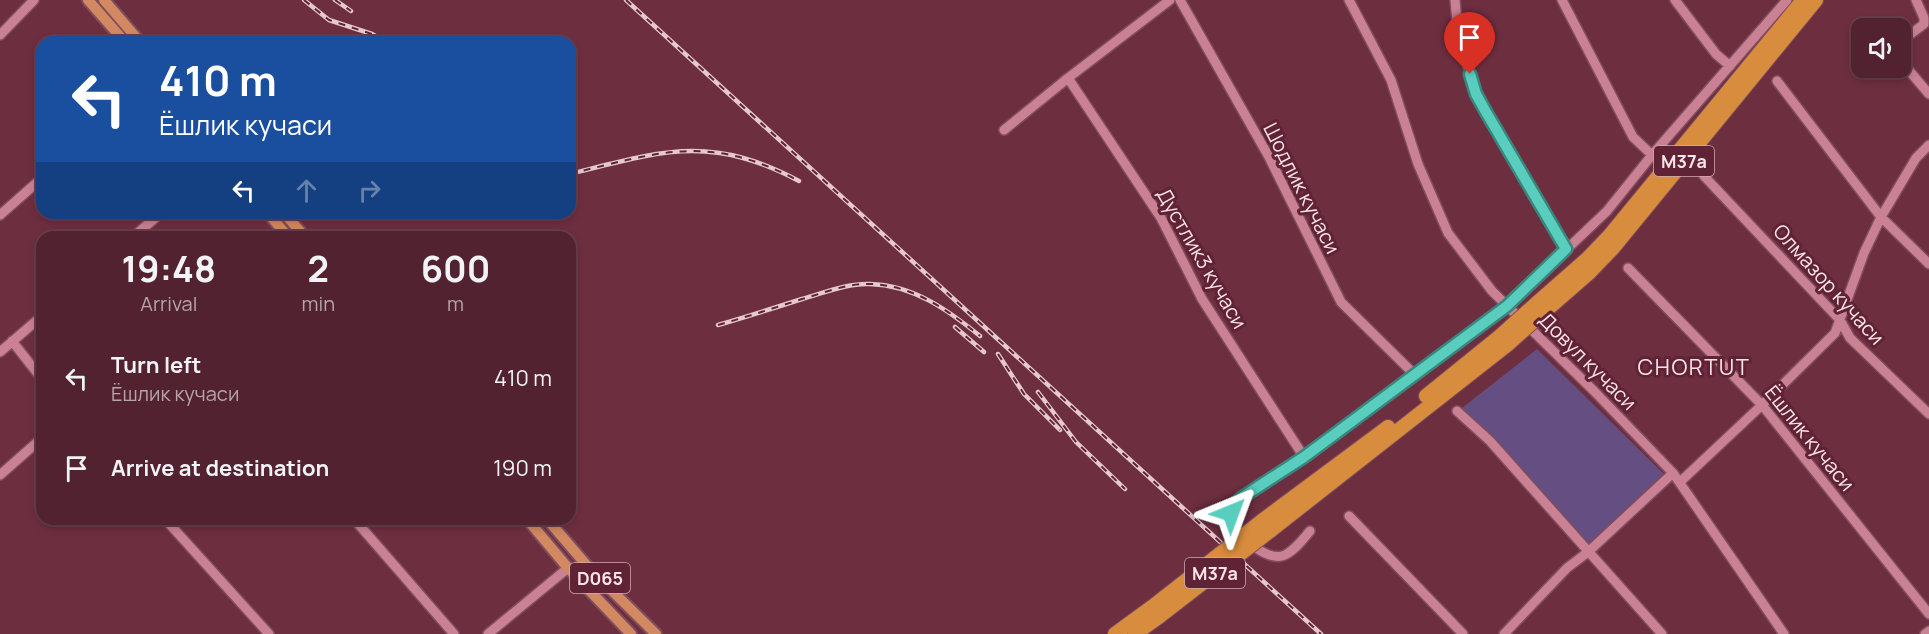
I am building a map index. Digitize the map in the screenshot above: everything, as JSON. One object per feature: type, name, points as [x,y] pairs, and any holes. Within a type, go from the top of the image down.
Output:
[{"type":"highway","name":"M37a","points":[[1115,634],[1156,611],[1503,341],[1541,307],[1610,235],[1803,0]]},
{"type":"highway","name":"M37a","points":[[1541,307],[1589,273],[1613,248],[1816,0]]},
{"type":"highway","name":"M37a","points":[[1135,634],[1156,611]]},
{"type":"main road","points":[[88,0],[120,36]]},
{"type":"main road","points":[[104,0],[135,36]]},
{"type":"main road","points":[[289,219],[300,231]]},
{"type":"main road","name":"D065","points":[[532,525],[568,568],[631,634]]},
{"type":"main road","name":"D065","points":[[552,525],[589,568],[656,634]]},
{"type":"street","points":[[0,35],[34,0]]},
{"type":"street","points":[[1004,130],[1170,0]]},
{"type":"street","name":"Шодлик кучаси","points":[[1180,0],[1269,158],[1341,302],[1414,375]]},
{"type":"street","name":"Довул кучаси","points":[[1349,0],[1390,81],[1418,164],[1448,233],[1492,291],[1594,391],[1673,473],[1784,634]]},
{"type":"street","points":[[1455,0],[1458,33],[1476,94],[1566,249]]},
{"type":"street","points":[[1562,0],[1633,137],[1652,155]]},
{"type":"street","points":[[1675,0],[1716,54],[1730,66]]},
{"type":"street","points":[[1310,531],[1289,553],[1271,556],[1259,551],[1233,525],[1232,507],[1241,498],[1304,457],[1507,306],[1607,211],[1652,155],[1787,0]]},
{"type":"street","points":[[1911,34],[1924,24],[1924,18],[1916,0]]},
{"type":"street","points":[[1911,73],[1929,94]]},
{"type":"street","name":"Дустлик3 кучаси","points":[[1068,78],[1161,218],[1202,299],[1304,457]]},
{"type":"street","points":[[1777,81],[1881,217],[1929,264]]},
{"type":"street","points":[[1680,482],[1835,333],[1864,253],[1881,217],[1916,158],[1929,145]]},
{"type":"street","name":"Олмазор кучаси","points":[[1704,176],[1840,320],[1850,338],[1929,414]]},
{"type":"street","points":[[0,215],[36,183]]},
{"type":"street","points":[[138,231],[147,219]]},
{"type":"street","name":"Ёшлик кучаси","points":[[1628,268],[1762,405],[1929,614]]},
{"type":"street","points":[[0,352],[36,321]]},
{"type":"street","points":[[12,341],[36,371]]},
{"type":"street","points":[[1457,411],[1490,441],[1662,634]]},
{"type":"street","points":[[0,475],[36,443]]},
{"type":"street","points":[[1504,634],[1567,568],[1588,552],[1673,473]]},
{"type":"street","points":[[1349,516],[1463,634]]},
{"type":"street","points":[[170,525],[269,634]]},
{"type":"street","points":[[359,525],[454,634]]},
{"type":"street","points":[[488,634],[568,568]]},
{"type":"street","points":[[1925,634],[1929,630]]},
{"type":"shaded area","points":[[1537,349],[1665,475],[1589,546],[1462,408]]},
{"type":"railway","points":[[304,0],[329,20],[376,36]]},
{"type":"railway","points":[[335,0],[351,11]]},
{"type":"railway","points":[[626,0],[1321,634]]},
{"type":"railway","points":[[576,173],[632,159],[686,151],[712,152],[739,157],[767,166],[799,181]]},
{"type":"railway","points":[[718,325],[836,289],[870,284],[886,285],[915,294],[942,308],[980,336]]},
{"type":"railway","points":[[955,327],[984,352]]},
{"type":"railway","points":[[998,354],[1024,394],[1060,430]]},
{"type":"railway","points":[[1038,392],[1076,442],[1125,489]]},
{"type":"district","name":"CHORTUT","points":[[1694,367]]},
{"type":"route","points":[[1231,513],[1232,507],[1241,498],[1304,457],[1507,306],[1566,249],[1476,94],[1470,74]]}]
